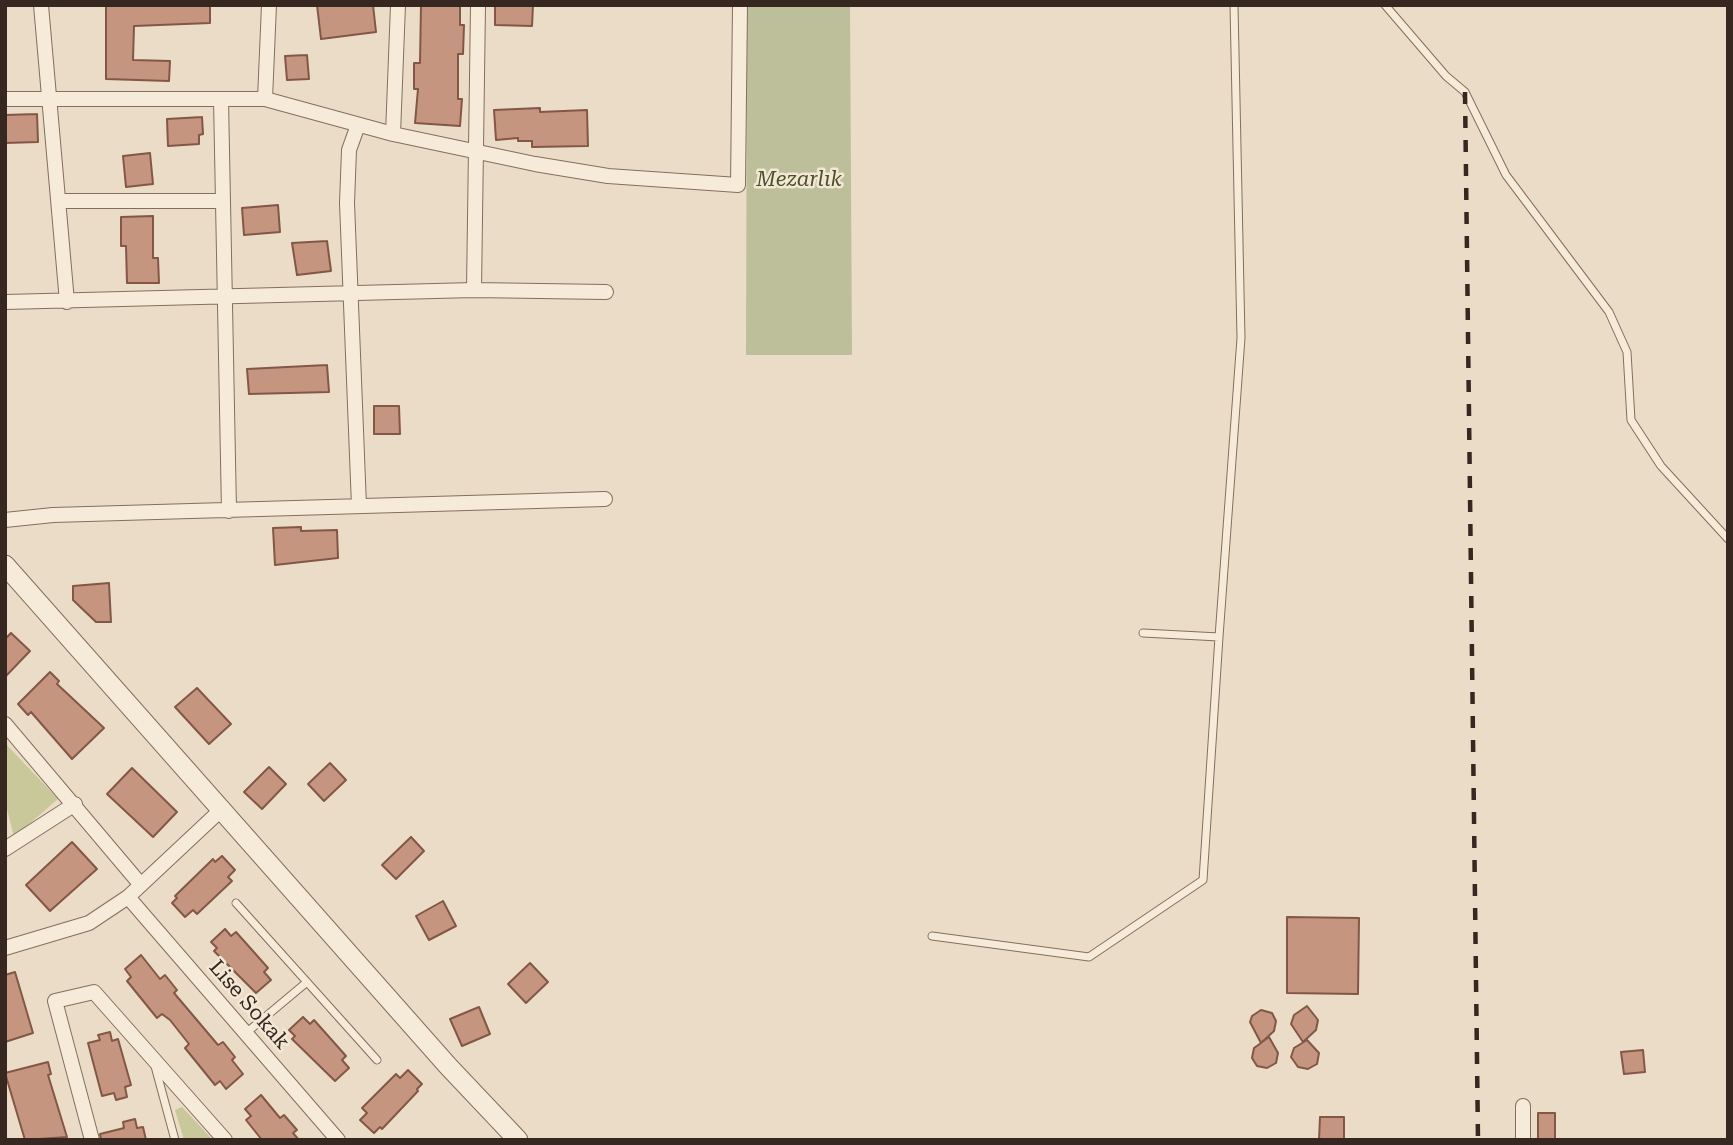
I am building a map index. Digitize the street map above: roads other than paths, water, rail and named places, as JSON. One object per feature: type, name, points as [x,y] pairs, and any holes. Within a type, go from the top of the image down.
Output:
[{"type":"street","points":[[41,5],[67,302]]},
{"type":"street","points":[[265,99],[270,5]]},
{"type":"street","points":[[393,134],[398,5]]},
{"type":"street","points":[[474,290],[478,5]]},
{"type":"street","points":[[5,99],[265,99],[393,134],[476,152],[608,176],[738,185],[740,5]]},
{"type":"street","points":[[221,99],[229,511]]},
{"type":"street","points":[[358,125],[349,150],[350,292],[359,506]]},
{"type":"street","points":[[59,201],[223,201]]},
{"type":"street","points":[[5,302],[350,292],[606,292]]},
{"type":"street","points":[[5,520],[53,515],[606,499]]},
{"type":"street","points":[[5,565],[223,808],[448,1066],[518,1140]]},
{"type":"street","points":[[5,724],[141,885]]},
{"type":"street","points":[[5,849],[75,804]]},
{"type":"street","points":[[5,948],[89,923],[128,897],[223,808]]},
{"type":"street","name":"Lise Sokak","points":[[128,897],[338,1140]]},
{"type":"street","points":[[92,1140],[55,1001],[94,992],[225,1140]]},
{"type":"street","points":[[1523,1106],[1523,1140]]},
{"type":"lane","points":[[932,936],[1089,957],[1203,880],[1241,338],[1234,5]]},
{"type":"lane","points":[[1385,5],[1446,76],[1465,92],[1506,175],[1609,312],[1627,352],[1631,420],[1661,466],[1728,539]]},
{"type":"lane","points":[[1143,633],[1219,637]]},
{"type":"lane","points":[[236,903],[377,1060]]},
{"type":"lane","points":[[246,1033],[307,982]]},
{"type":"lane","points":[[153,1059],[175,1140]]},
{"type":"railway","points":[[1465,92],[1478,1140]]},
{"type":"park label","name":"Mezarlık","points":[[799,180]]}]
